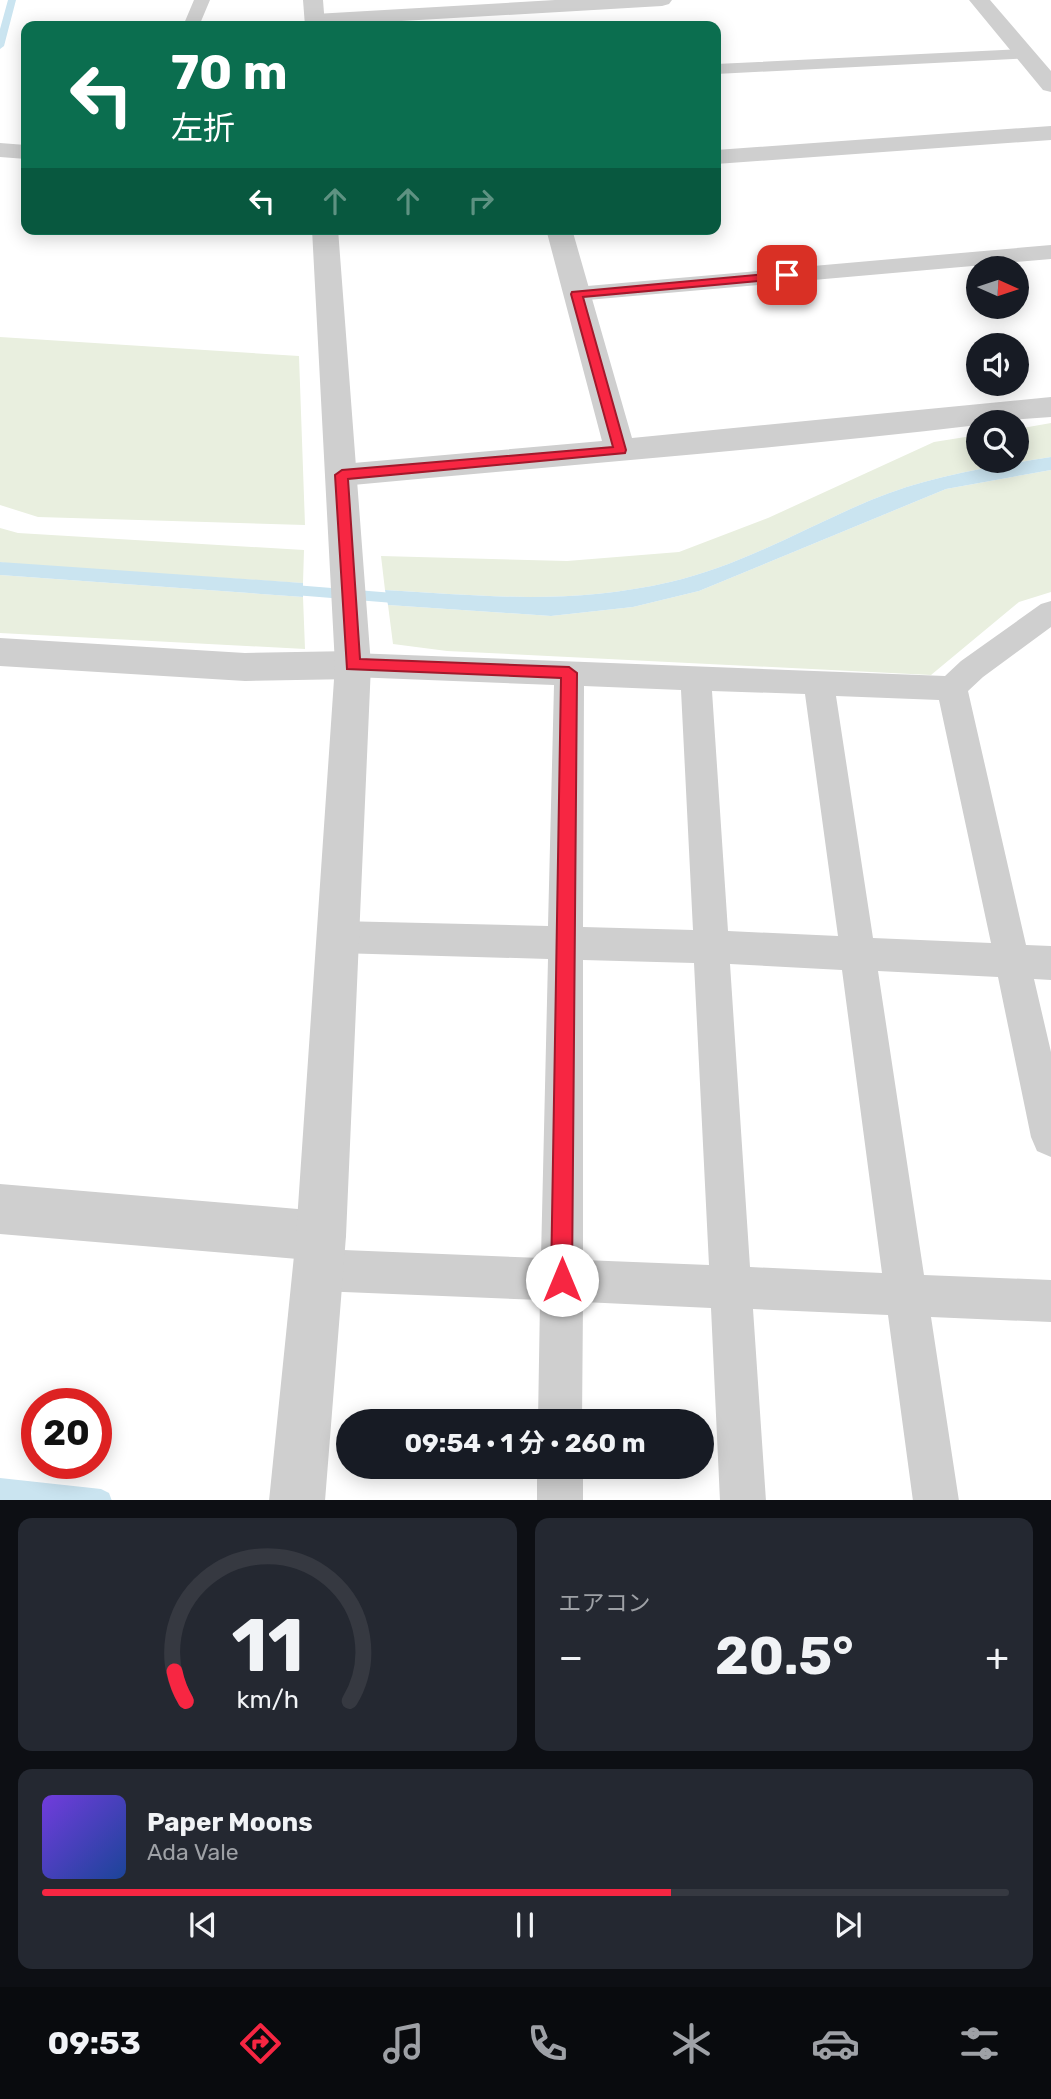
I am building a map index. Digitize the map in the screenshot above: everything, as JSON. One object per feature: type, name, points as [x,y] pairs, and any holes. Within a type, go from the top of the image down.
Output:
[{"type":"street","points":[[314,15],[502,18],[583,2],[662,0]]},
{"type":"street","points":[[979,0],[1051,85]]},
{"type":"street","points":[[721,157],[1051,134]]},
{"type":"street","points":[[0,150],[21,152]]},
{"type":"street","points":[[297,1500],[320,1253],[353,665],[325,235]]},
{"type":"street","points":[[561,235],[620,450]]},
{"type":"street","points":[[342,475],[1051,407]]},
{"type":"street","points":[[0,652],[245,667],[353,665]]},
{"type":"street","points":[[0,1209],[320,1253]]},
{"type":"lane","points":[[193,21],[202,0]]},
{"type":"lane","points":[[721,69],[1025,54]]},
{"type":"lane","points":[[576,294],[1051,252]]},
{"type":"lane","points":[[353,665],[952,688],[972,669],[1051,612]]},
{"type":"lane","points":[[561,1409],[569,673]]},
{"type":"lane","points":[[696,679],[743,1500]]},
{"type":"lane","points":[[819,684],[936,1500]]},
{"type":"lane","points":[[952,688],[1051,1137]]},
{"type":"lane","points":[[338,937],[710,947],[1051,963]]},
{"type":"lane","points":[[320,1253],[562,1280],[1051,1301]]},
{"type":"lane","points":[[560,1479],[560,1500]]},
{"type":"green space","points":[[0,337],[299,356],[305,525],[38,517],[0,505]]},
{"type":"green space","points":[[1051,423],[1051,457],[1029,461],[1029,427]]},
{"type":"green space","points":[[966,437],[966,472],[871,500],[747,556],[696,575],[633,589],[563,596],[493,596],[385,590],[381,556],[567,561],[679,552],[768,518],[934,442]]},
{"type":"green space","points":[[1051,470],[1051,592],[1019,602],[931,675],[447,651],[393,644],[388,605],[551,616],[633,607],[699,591],[946,489]]},
{"type":"green space","points":[[0,528],[18,533],[304,550],[303,583],[16,565],[0,562]]},
{"type":"green space","points":[[0,575],[303,597],[305,649],[0,633]]},
{"type":"water","points":[[1051,457],[1051,470],[946,489],[699,591],[633,607],[551,616],[388,605],[385,590],[528,597],[597,594],[670,582],[747,556],[893,492],[966,472],[1029,473],[1029,461]]},
{"type":"water","points":[[0,562],[303,583],[303,597],[0,575]]},
{"type":"waterway","points":[[0,46],[12,0]]},
{"type":"waterway","points":[[282,589],[406,599]]},
{"type":"waterway","points":[[0,1490],[92,1500]]},
{"type":"route","points":[[562,1280],[569,673],[353,665],[342,475],[620,450],[576,294],[787,275]]}]
